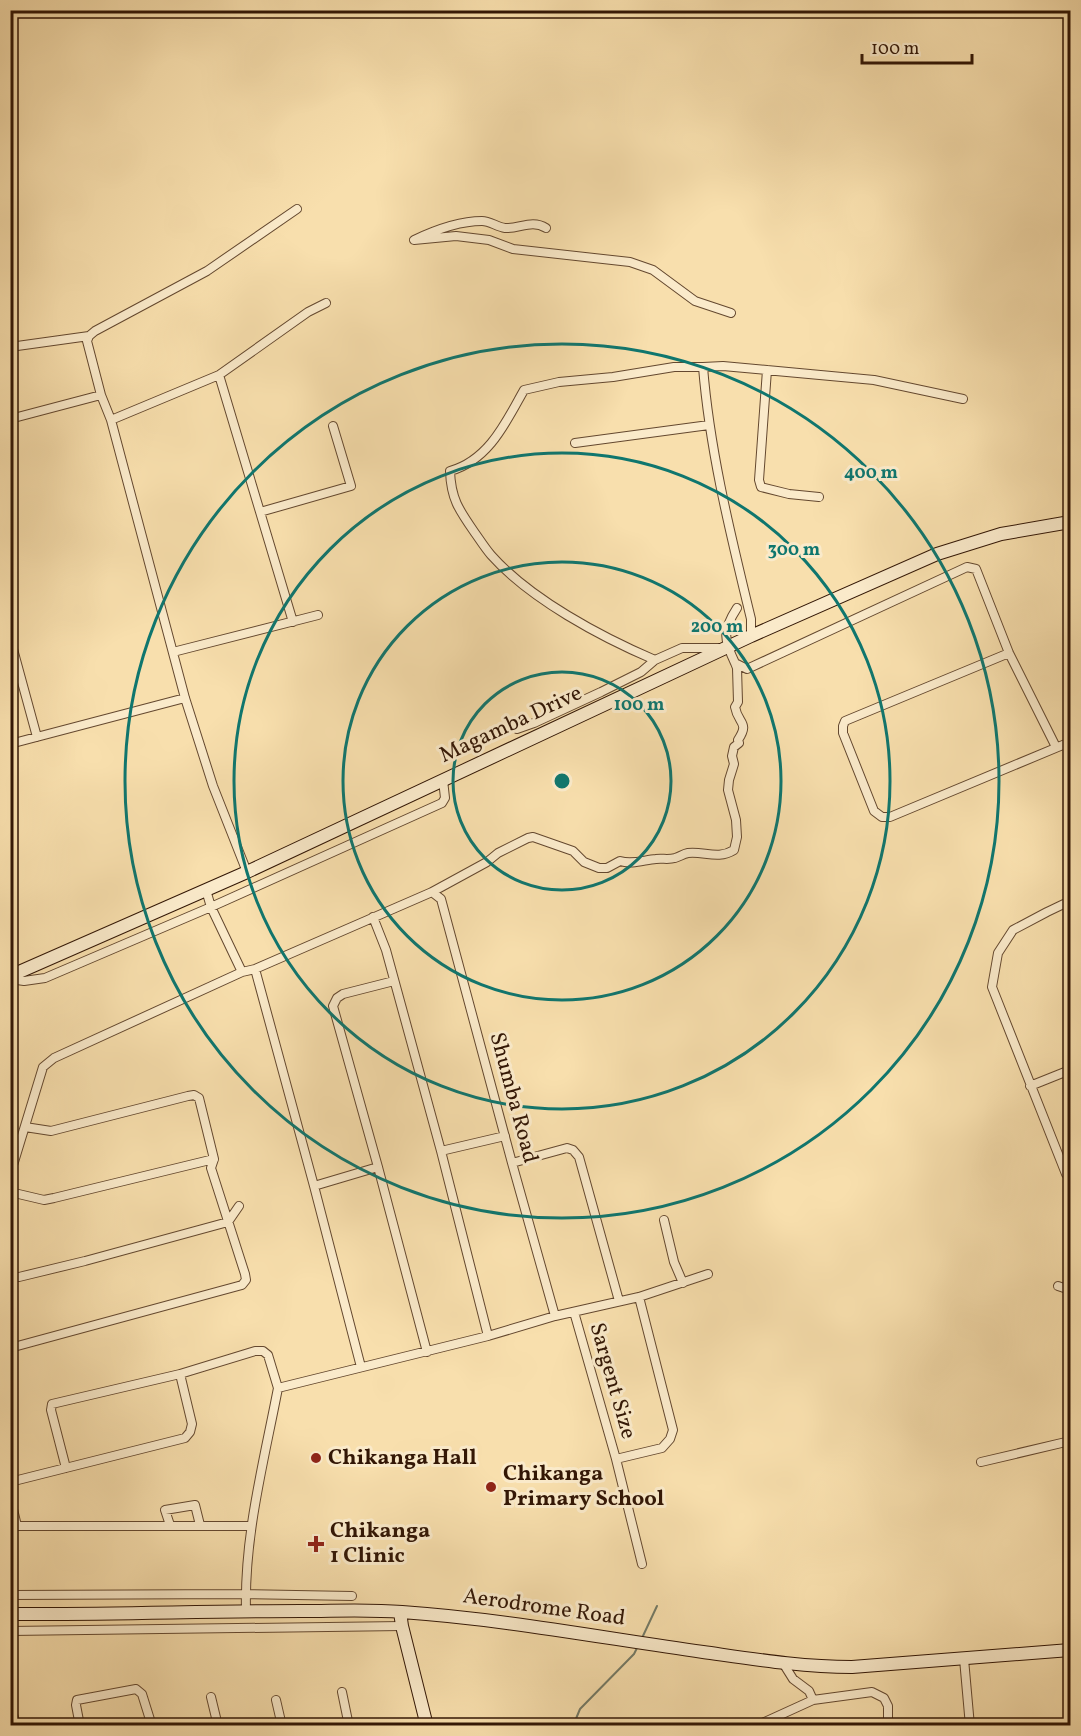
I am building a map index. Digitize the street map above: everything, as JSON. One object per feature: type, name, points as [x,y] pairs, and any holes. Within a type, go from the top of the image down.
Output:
[{"type":"street","points":[[10,347],[88,336],[207,271],[297,209]]},
{"type":"street","points":[[546,228],[544,225],[533,223],[505,228],[484,221],[464,223],[434,231],[414,240],[456,236],[489,240],[513,249],[630,262],[653,270],[695,301],[731,313]]},
{"type":"street","points":[[111,420],[219,375],[308,312],[326,303]]},
{"type":"street","points":[[88,336],[87,341],[101,395],[111,420],[185,698],[213,786],[247,872]]},
{"type":"street","points":[[655,660],[621,646],[526,588],[490,554],[457,508],[451,486],[450,471],[462,467],[481,454],[502,430],[524,390],[559,382],[613,377],[674,367],[723,366],[874,380],[963,399]]},
{"type":"street","points":[[703,367],[725,512],[751,619],[751,636]]},
{"type":"street","points":[[767,370],[759,480],[761,487],[789,494],[819,497]]},
{"type":"street","points":[[219,375],[293,622]]},
{"type":"street","points":[[10,419],[101,395]]},
{"type":"street","points":[[575,442],[710,425]]},
{"type":"street","points":[[260,512],[351,486],[333,426]]},
{"type":"street","name":"Magamba Drive","points":[[10,978],[247,872],[751,636],[937,554],[1002,534],[1071,522]]},
{"type":"street","points":[[735,663],[747,669],[967,567],[976,569],[1009,653],[1056,747]]},
{"type":"street","points":[[10,1175],[43,1068],[54,1058],[242,972],[255,969],[432,892],[487,862],[514,844],[533,837],[573,851],[584,862],[599,868],[607,868],[620,861],[627,863],[662,860],[688,853],[720,856],[734,850],[737,837],[736,820],[728,790],[734,764],[732,756],[734,747],[744,731],[735,707],[738,702],[737,668],[725,639],[727,628],[737,608]]},
{"type":"street","points":[[173,652],[318,615]]},
{"type":"street","points":[[10,638],[37,737]]},
{"type":"street","points":[[517,729],[602,692],[641,672],[655,660],[682,648],[728,647]]},
{"type":"street","points":[[1009,653],[845,721],[843,733],[874,811],[882,817],[890,817],[1071,742]]},
{"type":"street","points":[[10,744],[185,698]]},
{"type":"street","points":[[10,978],[24,981],[45,978],[211,907],[442,803],[445,798],[443,780]]},
{"type":"street","points":[[206,890],[211,907],[242,972]]},
{"type":"street","name":"Shumba Road","points":[[432,892],[441,899],[555,1316]]},
{"type":"street","points":[[1071,902],[1013,930],[998,953],[992,987],[1066,1174],[1071,1179]]},
{"type":"street","points":[[373,917],[386,950],[441,1151],[488,1336]]},
{"type":"street","points":[[255,969],[361,1367]]},
{"type":"street","points":[[394,981],[343,994],[337,998],[333,1006],[427,1352]]},
{"type":"street","points":[[1030,1086],[1071,1070]]},
{"type":"street","points":[[10,1348],[243,1285],[246,1280],[211,1168],[214,1159],[200,1098],[194,1095],[51,1131],[25,1127]]},
{"type":"street","points":[[441,1151],[505,1136]]},
{"type":"street","points":[[512,1163],[567,1149],[573,1150],[579,1157],[619,1301]]},
{"type":"street","points":[[10,1192],[44,1200],[214,1159]]},
{"type":"street","points":[[314,1186],[378,1167]]},
{"type":"street","points":[[10,1277],[85,1262],[228,1222],[239,1206]]},
{"type":"street","points":[[664,1220],[674,1262],[683,1283]]},
{"type":"street","points":[[278,1388],[427,1352],[555,1316],[639,1297],[708,1274]]},
{"type":"street","points":[[1058,1286],[1071,1290]]},
{"type":"street","points":[[616,1459],[662,1448],[673,1430],[639,1297]]},
{"type":"street","name":"Sargent Size","points":[[574,1312],[616,1459],[642,1564]]},
{"type":"street","points":[[66,1468],[51,1410],[52,1404],[180,1374],[255,1351],[263,1351],[268,1355],[278,1388],[251,1526],[245,1594],[246,1611]]},
{"type":"street","points":[[10,1482],[185,1438],[192,1424],[180,1374]]},
{"type":"street","points":[[981,1462],[1071,1441]]},
{"type":"street","points":[[10,1497],[14,1526],[251,1526]]},
{"type":"street","points":[[170,1525],[165,1510],[195,1505],[200,1525]]},
{"type":"street","points":[[10,1595],[352,1596]]},
{"type":"street","points":[[400,1612],[428,1725]]},
{"type":"street","name":"Aerodrome Road","points":[[10,1614],[400,1612],[566,1630],[648,1644],[827,1668],[1071,1650]]},
{"type":"street","points":[[10,1631],[402,1626]]},
{"type":"street","points":[[964,1659],[970,1725]]},
{"type":"street","points":[[783,1663],[793,1679],[809,1691],[813,1700]]},
{"type":"street","points":[[80,1725],[76,1705],[78,1700],[136,1689],[142,1694],[152,1725]]},
{"type":"street","points":[[342,1692],[349,1725]]},
{"type":"street","points":[[756,1725],[813,1700],[872,1692],[884,1698],[888,1706],[888,1725]]},
{"type":"street","points":[[211,1697],[218,1725]]},
{"type":"street","points":[[276,1700],[282,1725]]},
{"type":"street","points":[[10,1703],[16,1725]]},
{"type":"waterway","points":[[642,1638],[657,1606]]},
{"type":"waterway","points":[[573,1726],[580,1709],[634,1654],[638,1646]]},
{"type":"place","name":"Chikanga Hall","points":[[316,1458]]},
{"type":"place","name":"Chikanga Primary School","points":[[491,1487]]},
{"type":"place","name":"Chikanga 1 Clinic","points":[[316,1544]]}]
